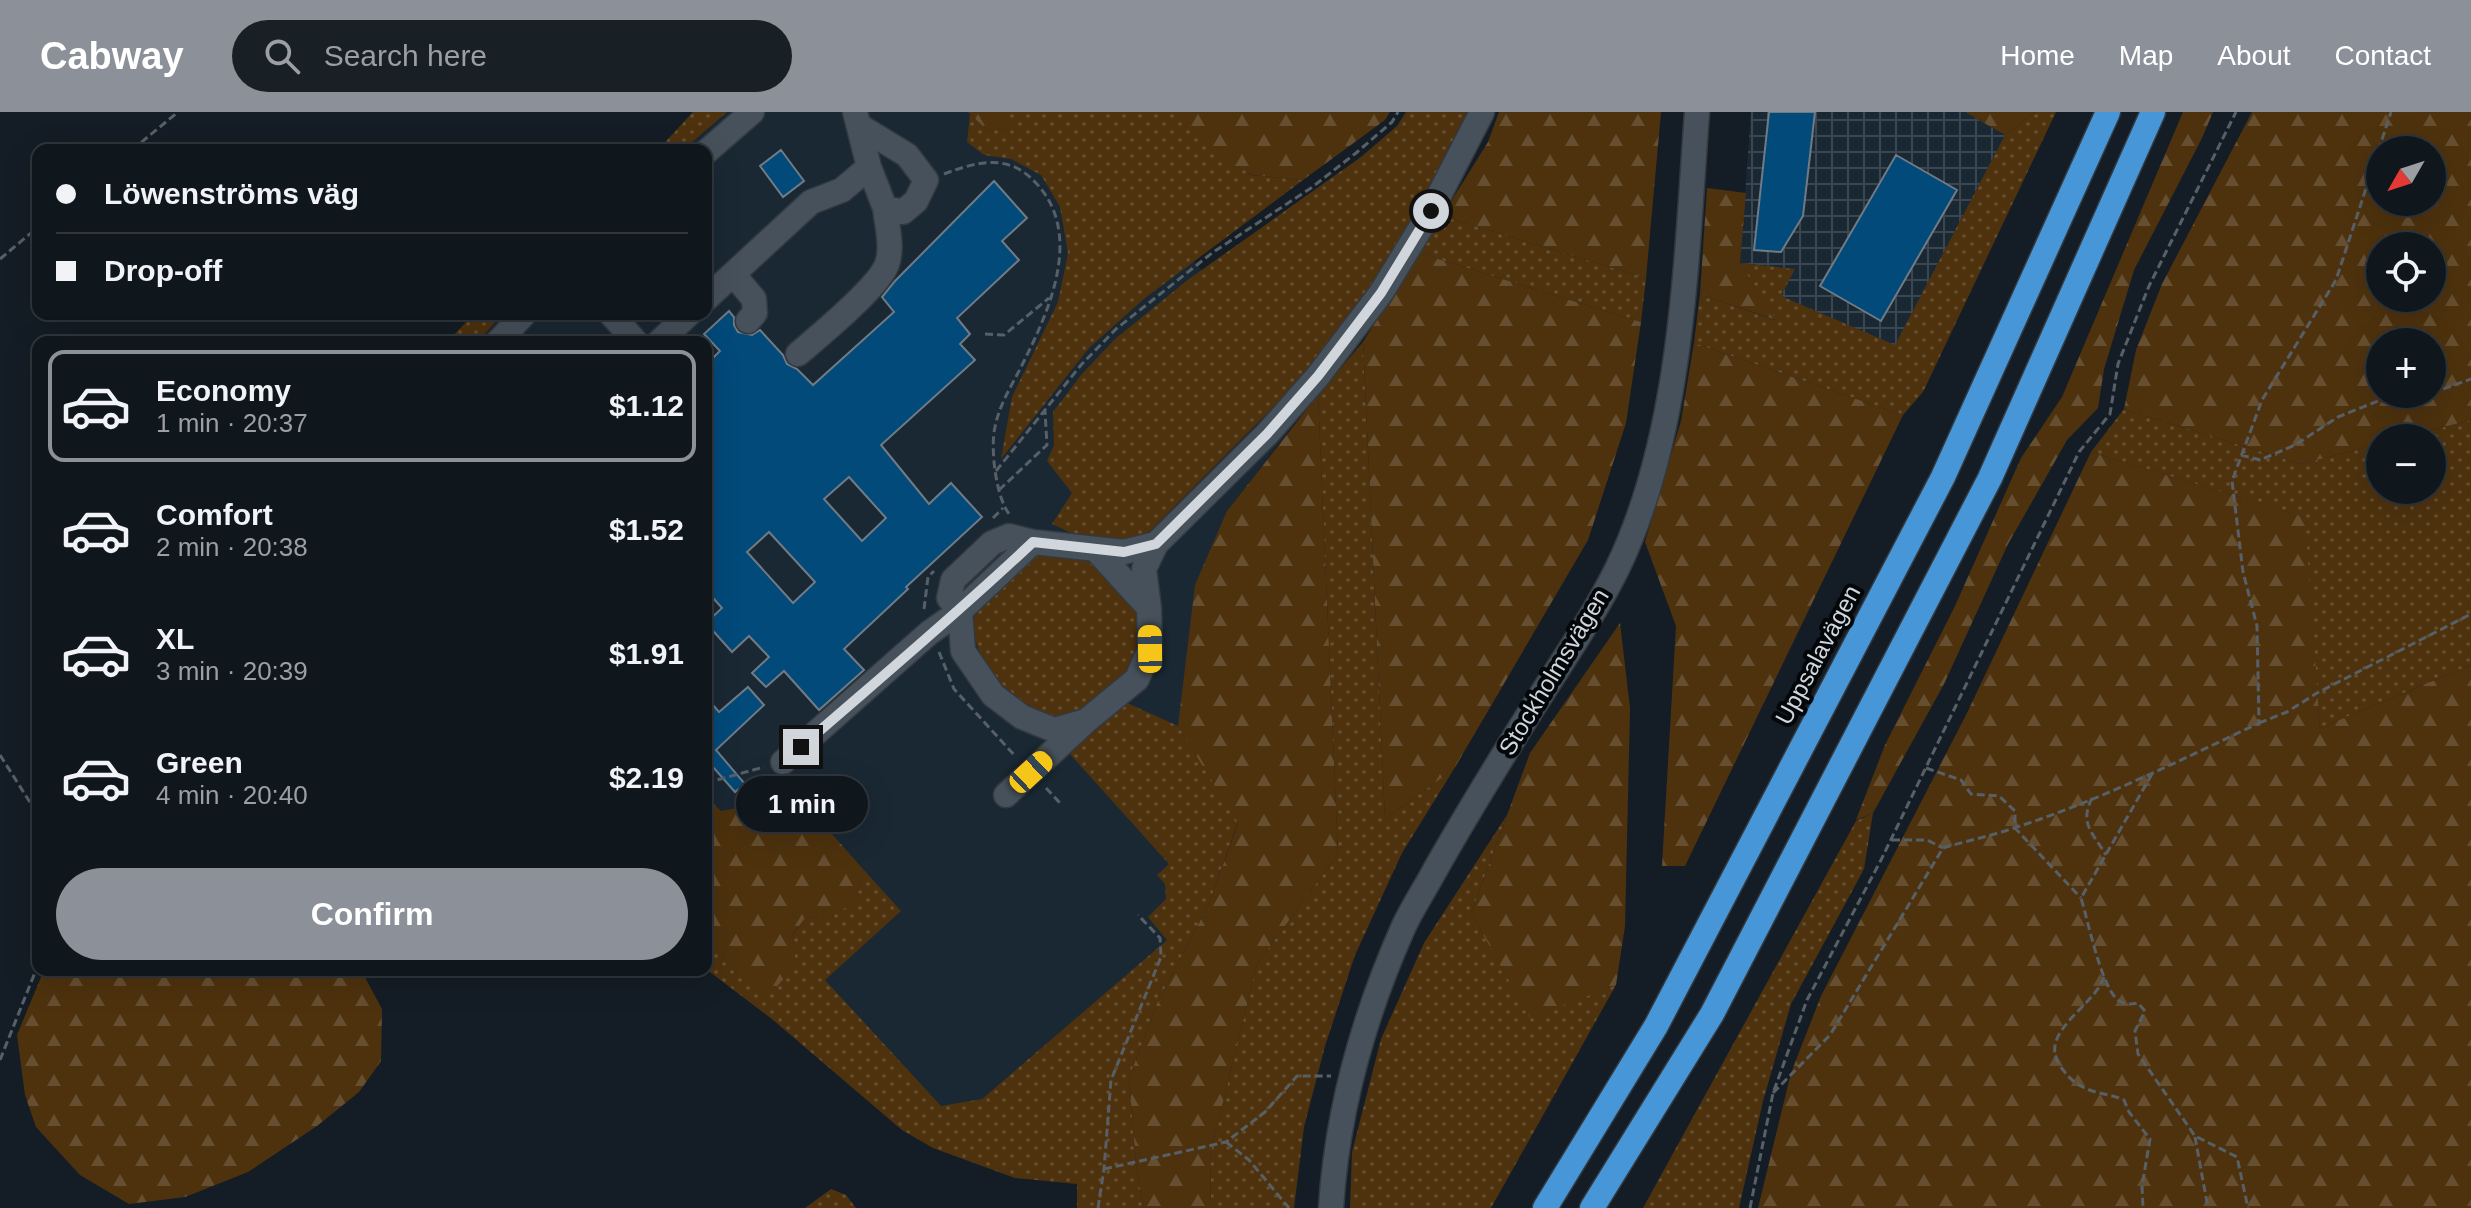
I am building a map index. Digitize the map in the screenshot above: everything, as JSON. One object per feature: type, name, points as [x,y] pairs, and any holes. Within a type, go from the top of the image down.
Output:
[{"type":"highway","name":"Uppsalavägen","points":[[1545,1208],[1656,1026],[1943,477],[2108,112]]},
{"type":"highway","points":[[1592,1208],[1712,1014],[1990,478],[2153,112]]},
{"type":"street","points":[[712,147],[752,112]]},
{"type":"street","points":[[1006,795],[1137,679],[1150,649],[1144,569],[1156,544],[1267,434],[1318,376],[1372,305],[1431,211],[1482,112]]},
{"type":"street","name":"Stockholmsvägen","points":[[1331,1208],[1334,1166],[1350,1085],[1372,1006],[1404,925],[1461,823],[1617,568],[1643,501],[1664,422],[1681,322],[1697,112]]},
{"type":"street","points":[[798,354],[864,294],[886,266],[890,241],[885,208],[869,167],[858,119]]},
{"type":"street","points":[[858,119],[907,155],[926,180],[916,201],[903,212],[885,208]]},
{"type":"street","points":[[712,293],[811,202],[842,190],[869,167]]},
{"type":"street","points":[[733,274],[754,299],[755,313],[748,321]]},
{"type":"street","points":[[504,336],[518,320]]},
{"type":"street","points":[[616,320],[631,336]]},
{"type":"street","points":[[665,336],[683,320]]},
{"type":"street","points":[[783,762],[929,633],[960,611],[1033,542],[1124,552],[1156,544]]},
{"type":"street","points":[[1097,551],[1149,608]]},
{"type":"street","points":[[960,611],[963,651],[993,695],[1022,717],[1054,730],[1086,721]]},
{"type":"path","points":[[139,144],[178,112]]},
{"type":"path","points":[[996,471],[1081,365],[1116,329],[1212,253],[1311,188],[1392,122],[1398,112]]},
{"type":"path","points":[[1750,1208],[1773,1093],[1807,1000],[1891,840],[2079,452],[2110,414],[2118,364],[2149,286],[2236,112]]},
{"type":"path","points":[[2259,723],[2257,626],[2243,572],[2232,481],[2262,400],[2336,280],[2391,112]]},
{"type":"path","points":[[926,180],[974,162],[992,161],[1026,173],[1048,195],[1060,232],[1060,273],[1025,361],[1000,404],[994,432],[996,471],[1003,508],[1033,542]]},
{"type":"path","points":[[0,259],[32,232]]},
{"type":"path","points":[[985,334],[1004,335],[1052,295]]},
{"type":"path","points":[[2446,388],[2471,379]]},
{"type":"path","points":[[2241,455],[2260,460],[2295,445],[2338,417],[2366,406]]},
{"type":"path","points":[[999,490],[1047,445],[1045,411]]},
{"type":"path","points":[[1891,840],[1927,840],[1943,848],[2015,828],[2093,798],[2287,712],[2317,693],[2471,614]]},
{"type":"path","points":[[0,755],[32,806]]},
{"type":"path","points":[[712,781],[783,762]]},
{"type":"path","points":[[1926,768],[1961,780],[1971,794],[1999,796],[2015,811],[2015,828],[2081,898],[2104,976],[2115,998],[2128,1005],[2138,1003],[2145,1011],[2135,1031],[2138,1054],[2195,1136],[2208,1208]]},
{"type":"path","points":[[2081,898],[2152,774]]},
{"type":"path","points":[[2093,798],[2085,812],[2086,823],[2106,855]]},
{"type":"path","points":[[1773,1093],[1830,1035],[1943,848]]},
{"type":"path","points":[[1098,1208],[1111,1080],[1161,957],[1160,938],[1138,915]]},
{"type":"path","points":[[0,1060],[34,976]]},
{"type":"path","points":[[2104,976],[2100,988],[2066,1022],[2055,1043],[2055,1058],[2070,1080],[2086,1089],[2124,1100],[2129,1112],[2150,1139],[2142,1186],[2143,1208]]},
{"type":"path","points":[[1104,1169],[1226,1142],[1265,1112],[1297,1076],[1337,1077]]},
{"type":"path","points":[[2195,1136],[2237,1157],[2248,1208]]},
{"type":"path","points":[[1226,1142],[1249,1160],[1289,1208]]},
{"type":"shaded area","points":[[693,112],[1084,112],[1305,410],[1227,511],[1209,904],[982,1099],[902,1130],[772,1019],[712,974],[712,336],[453,336],[468,320],[712,320],[712,144],[664,144]]},
{"type":"shaded area","points":[[1751,112],[1965,112],[2005,135],[1895,346],[1781,296],[1794,269],[1740,263]]},
{"type":"green space","points":[[693,112],[727,112],[690,144],[664,144]]},
{"type":"green space","points":[[968,112],[1010,112],[1010,128],[988,131]]},
{"type":"green space","points":[[1010,112],[1180,112],[1251,175],[1303,180],[1145,298],[1089,348],[1001,459],[1012,397],[1058,302],[1068,253],[1060,207],[1041,175],[1011,159],[984,155],[967,142],[970,114],[988,131],[1010,128]]},
{"type":"green space","points":[[1180,112],[1390,112],[1385,120],[1303,180],[1252,175],[1211,150]]},
{"type":"green space","points":[[1406,112],[1468,112],[1437,178],[1379,277],[1311,369],[1148,533],[1117,543],[1080,537],[1052,524],[1072,493],[1047,461],[1054,445],[1053,412],[1081,375],[1115,339],[1189,279],[1361,157],[1397,126]]},
{"type":"green space","points":[[1499,112],[1661,112],[1646,278],[1442,216],[1488,142]]},
{"type":"green space","points":[[1965,112],[2035,112],[2005,135]]},
{"type":"green space","points":[[2035,112],[2056,112],[1923,392],[1903,415],[1694,343],[1700,294],[1775,320],[1740,263],[1795,269],[1781,296],[1895,345],[2005,135]]},
{"type":"green space","points":[[2183,112],[2213,112],[2134,270],[2104,369],[2098,408],[2067,440],[2008,544],[1944,684],[1873,813],[1856,820],[1885,745],[1955,606],[2021,458],[2062,397]]},
{"type":"green space","points":[[2252,112],[2471,112],[2471,420],[2446,427],[2446,424],[2366,424],[2366,448],[2301,464],[2124,409],[2136,350],[2162,284]]},
{"type":"green space","points":[[1707,188],[1746,193],[1740,263],[1776,320],[1700,294]]},
{"type":"green space","points":[[1442,216],[1646,278],[1641,322],[1419,253]]},
{"type":"green space","points":[[1419,253],[1641,322],[1626,423],[1588,540],[1454,769],[1385,819],[1363,342]]},
{"type":"green space","points":[[468,320],[497,320],[483,336],[453,336]]},
{"type":"green space","points":[[1363,342],[1385,819],[1454,769],[1402,853],[1355,955],[1325,1046],[1304,1127],[1294,1208],[1211,1208],[1210,1155],[1257,964],[1338,854],[1318,395]]},
{"type":"green space","points":[[1694,343],[1903,415],[1685,866],[1662,866],[1676,626],[1645,542],[1681,421]]},
{"type":"green space","points":[[1318,395],[1338,854],[1257,964],[1210,1155],[1211,1208],[1143,1208],[1129,1078],[1158,1001],[1209,904],[1238,823],[1178,726],[1195,585],[1227,511]]},
{"type":"green space","points":[[2124,409],[2301,464],[2366,448],[2366,504],[2446,504],[2446,427],[2471,420],[2471,665],[2320,728],[2304,517],[2091,452]]},
{"type":"green space","points":[[2091,452],[2305,517],[2320,728],[2471,665],[2471,1208],[1758,1208],[1791,1073],[1821,996],[1967,713]]},
{"type":"green space","points":[[1059,550],[1089,555],[1142,612],[1143,644],[1133,671],[1082,715],[1052,719],[1025,704],[1001,684],[981,656],[971,629],[977,607],[1031,556]]},
{"type":"green space","points":[[1620,623],[1630,708],[1625,926],[1616,985],[1530,1018],[1471,913],[1530,753]]},
{"type":"green space","points":[[1127,703],[1178,726],[1238,822],[1209,904],[1158,1001],[1129,1078],[1143,1208],[1077,1208],[1077,1184],[1015,1178],[933,1148],[902,1130],[772,1019],[712,974],[712,943],[739,977],[795,965],[793,935],[805,918],[830,917],[856,901],[863,869],[901,911],[825,980],[941,1106],[982,1099],[1167,940],[1148,917],[1166,899],[1165,884],[1157,875],[1169,864],[1069,753]]},
{"type":"green space","points":[[799,797],[863,869],[856,901],[830,917],[805,918],[793,934],[795,965],[768,997],[739,977],[712,943],[712,803],[721,811]]},
{"type":"green space","points":[[1873,813],[1864,869],[1791,1004],[1763,1101],[1739,1208],[1643,1208],[1856,821]]},
{"type":"green space","points":[[1507,815],[1471,913],[1530,1017],[1616,985],[1491,1208],[1350,1208],[1352,1152],[1381,1039],[1424,943]]},
{"type":"green space","points":[[42,976],[364,976],[382,1009],[381,1061],[359,1092],[317,1126],[248,1172],[185,1197],[129,1204],[80,1175],[36,1127],[25,1095],[17,1035]]},
{"type":"green space","points":[[831,1189],[846,1195],[856,1208],[805,1208]]},
{"type":"building","points":[[1769,112],[1815,112],[1803,216],[1781,252],[1754,250]]},
{"type":"building","points":[[781,150],[804,181],[783,197],[760,166]]},
{"type":"building","points":[[1896,155],[1957,190],[1881,321],[1820,286]]},
{"type":"building","points":[[994,181],[1027,218],[1002,241],[1019,260],[957,318],[970,334],[960,344],[975,360],[881,445],[929,504],[951,483],[982,517],[844,649],[864,670],[819,710],[784,671],[766,687],[752,673],[769,657],[749,636],[732,652],[712,630],[712,617],[722,608],[712,597],[712,359],[720,351],[712,342],[712,336],[704,334],[729,311],[738,332],[752,335],[760,330],[783,355],[787,364],[813,385],[894,312],[882,297]],"holes":[[[849,477],[886,518],[862,541],[824,499]],[[769,532],[815,582],[793,603],[747,552]]]},
{"type":"building","points":[[748,687],[764,705],[716,750],[745,784],[735,792],[712,766],[712,704],[719,712]]},
{"type":"route","points":[[801,747],[929,633],[960,611],[1033,542],[1124,552],[1156,544],[1267,434],[1318,376],[1381,293],[1431,211]]}]
